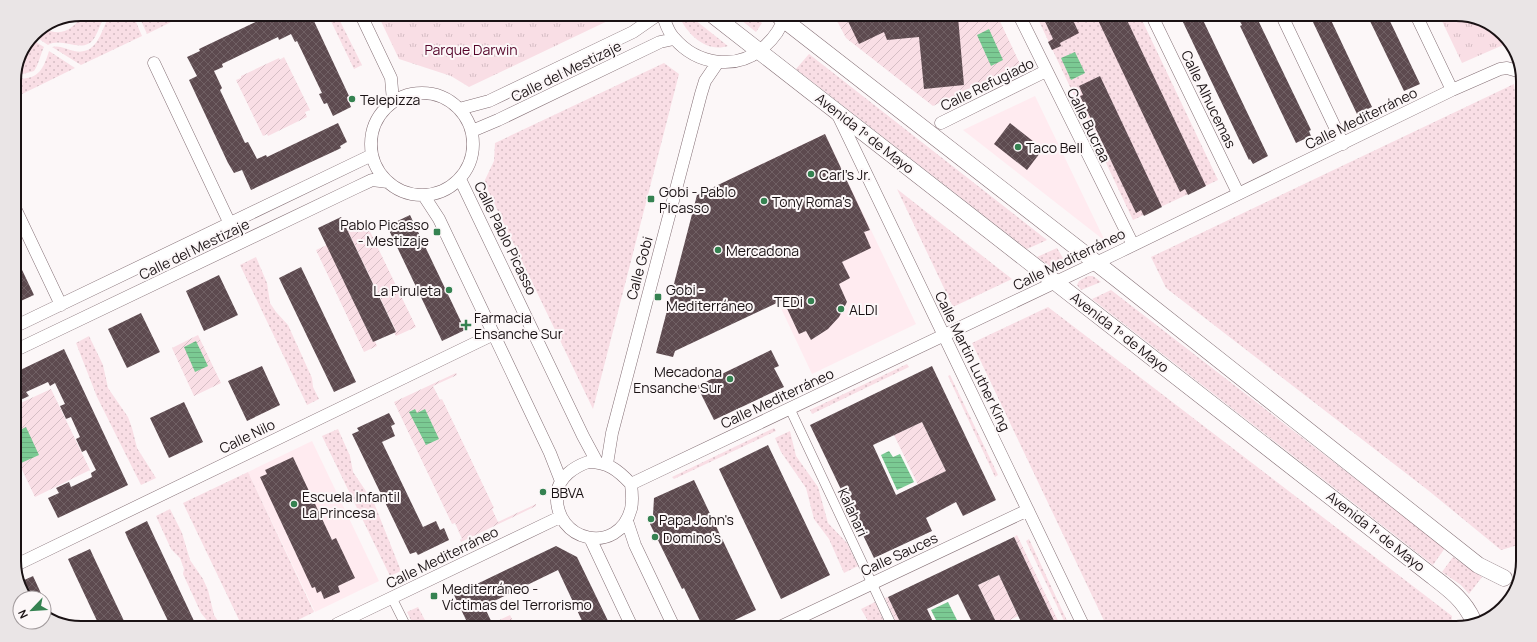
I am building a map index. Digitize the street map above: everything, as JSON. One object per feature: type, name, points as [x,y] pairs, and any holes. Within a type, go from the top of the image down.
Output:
[{"type":"street","points":[[364,21],[391,78],[393,101]]},
{"type":"street","name":"Calle del Mestizaje","points":[[459,108],[489,101],[633,32],[649,21]]},
{"type":"street","points":[[665,21],[668,30],[674,38],[694,55],[718,62],[733,62],[748,58],[759,52],[771,41],[781,21]]},
{"type":"street","name":"Avenida 1º de Mayo","points":[[720,21],[834,108],[1438,580],[1459,597],[1468,609],[1472,619]]},
{"type":"street","points":[[786,21],[1478,565],[1504,578]]},
{"type":"street","name":"Calle Bucraa","points":[[1022,21],[1133,245]]},
{"type":"street","name":"Calle Alhucemas","points":[[1154,21],[1238,193]]},
{"type":"street","points":[[1284,21],[1343,144]]},
{"type":"street","points":[[1419,21],[1452,90]]},
{"type":"street","name":"Calle del Mestizaje","points":[[472,131],[660,42],[674,38]]},
{"type":"street","name":"Calle Gobi","points":[[700,58],[705,81]]},
{"type":"street","points":[[154,62],[230,224]]},
{"type":"street","name":"Calle Gobi","points":[[602,463],[612,433],[705,81],[718,62]]},
{"type":"street","name":"Calle Mediterráneo","points":[[631,484],[1133,245],[1452,90],[1500,69],[1507,68],[1515,70]]},
{"type":"street","name":"Calle Refugiado","points":[[941,123],[1046,72]]},
{"type":"street","points":[[429,93],[450,101],[459,108],[472,131],[473,151],[466,170],[460,179],[444,191],[424,196],[399,190],[388,182],[379,172],[372,154],[371,138],[375,123],[384,109],[393,101],[407,95],[429,93]]},
{"type":"street","name":"Calle Martin Luther King","points":[[834,108],[1081,621]]},
{"type":"street","name":"Calle del Mestizaje","points":[[21,324],[230,224],[372,154]]},
{"type":"street","name":"Calle Pablo Picasso","points":[[460,179],[583,436],[602,463]]},
{"type":"street","name":"Calle del Mestizaje","points":[[21,348],[372,180],[388,182]]},
{"type":"street","points":[[424,196],[433,206],[440,219],[562,481]]},
{"type":"street","points":[[21,221],[61,305]]},
{"type":"street","name":"Calle Nilo","points":[[21,563],[494,334]]},
{"type":"street","name":"Kalahari","points":[[790,409],[890,621]]},
{"type":"street","points":[[602,463],[618,470],[631,484],[632,509],[627,520],[616,532],[608,536],[590,538],[573,531],[560,517],[556,504],[558,490],[562,481],[571,470],[579,465],[602,463]]},
{"type":"street","name":"Calle Sauces","points":[[792,621],[1028,510]]},
{"type":"street","name":"Calle Mediterráneo","points":[[343,621],[560,517]]},
{"type":"street","points":[[627,520],[634,545],[671,621]]},
{"type":"street","points":[[590,538],[629,621]]},
{"type":"street","points":[[392,598],[404,621]]},
{"type":"shaded area","points":[[989,29],[1003,60],[991,66],[977,35]]},
{"type":"shaded area","points":[[1075,52],[1085,73],[1071,80],[1061,58]]},
{"type":"shaded area","name":"Taco Bell","points":[[1035,96],[1105,241],[963,130]]},
{"type":"shaded area","name":"ALDI","points":[[825,134],[916,324],[812,374],[722,183]]},
{"type":"shaded area","points":[[196,341],[208,366],[195,372],[184,347]]},
{"type":"shaded area","points":[[415,409],[417,413],[425,409],[439,439],[426,445],[409,412]]},
{"type":"shaded area","points":[[26,427],[39,455],[21,463],[21,430]]},
{"type":"shaded area","points":[[312,441],[379,581],[315,612],[248,472]]},
{"type":"shaded area","points":[[889,451],[893,457],[900,454],[914,482],[897,490],[881,455]]},
{"type":"shaded area","points":[[948,602],[958,621],[936,621],[931,610]]},
{"type":"green space","points":[[78,21],[102,21],[95,37],[85,45],[79,46],[54,43],[48,45],[38,39],[49,31],[62,32],[71,28]]},
{"type":"green space","points":[[107,21],[136,21],[142,36],[81,65],[52,47],[60,47],[82,52],[94,46]]},
{"type":"green space","points":[[141,21],[173,21],[147,34]]},
{"type":"green space","points":[[331,21],[340,21],[362,65],[354,69]]},
{"type":"green space","name":"Parque Darwin","points":[[381,21],[608,21],[469,87],[451,76],[399,59]]},
{"type":"green space","points":[[681,21],[696,21],[728,46],[712,47],[705,44],[692,35]]},
{"type":"green space","points":[[742,21],[759,21],[762,23],[756,32]]},
{"type":"green space","points":[[837,21],[1000,21],[1020,64],[933,106],[846,38]]},
{"type":"green space","points":[[1039,21],[1142,21],[1218,180],[1133,220]]},
{"type":"green space","points":[[1442,21],[1468,22],[1479,26],[1496,36],[1504,45],[1462,63]]},
{"type":"green space","points":[[35,42],[44,47],[34,71],[22,74],[23,65],[27,54]]},
{"type":"green space","points":[[49,51],[75,68],[21,95],[21,79],[34,76],[44,64]]},
{"type":"green space","points":[[809,54],[1047,240],[1027,249],[796,69]]},
{"type":"green space","points":[[284,57],[310,110],[305,112],[307,117],[268,136],[267,134],[263,136],[236,80],[241,78],[241,76]]},
{"type":"green space","points":[[664,63],[679,74],[593,409],[484,182],[494,161],[495,143]]},
{"type":"green space","points":[[1514,84],[1516,103],[1516,546],[1501,550],[1429,491],[1166,288],[1151,257]]},
{"type":"green space","points":[[897,189],[1012,279],[953,307]]},
{"type":"green space","points":[[365,221],[416,327],[396,336],[394,332],[396,331],[347,229]]},
{"type":"green space","points":[[327,245],[373,342],[375,341],[377,346],[364,352],[316,250]]},
{"type":"green space","points":[[1057,248],[1063,258],[1060,265],[1052,268],[1037,257]]},
{"type":"green space","points":[[256,257],[267,283],[270,303],[288,325],[312,378],[313,387],[319,399],[307,405],[240,265]]},
{"type":"green space","points":[[1088,276],[1093,276],[1101,282],[1081,290],[1077,285],[1079,281]]},
{"type":"green space","points":[[1111,290],[1445,548],[1433,565],[1092,299]]},
{"type":"green space","points":[[1048,307],[1452,616],[1452,621],[1104,621],[972,343]]},
{"type":"green space","points":[[198,335],[221,383],[194,396],[172,348]]},
{"type":"green space","points":[[89,336],[103,365],[108,388],[128,417],[137,448],[156,478],[141,485],[97,397],[76,343]]},
{"type":"green space","points":[[907,364],[909,367],[812,414],[810,410]]},
{"type":"green space","points":[[456,373],[457,375],[433,386],[440,400],[442,399],[494,508],[492,509],[498,522],[536,504],[536,506],[461,542],[460,540],[462,539],[455,523],[452,524],[394,402]]},
{"type":"green space","points":[[950,375],[998,475],[995,477],[948,376]]},
{"type":"green space","points":[[51,389],[90,470],[35,497],[21,468],[21,403]]},
{"type":"green space","points":[[922,422],[946,471],[918,485],[894,435]]},
{"type":"green space","points":[[774,428],[776,431],[674,479],[672,477]]},
{"type":"green space","points":[[338,429],[350,456],[353,472],[374,503],[401,571],[390,576],[322,436]]},
{"type":"green space","points":[[790,431],[796,456],[818,487],[828,523],[847,543],[858,566],[844,573],[829,539],[814,519],[806,488],[781,452],[775,438]]},
{"type":"green space","points":[[248,472],[314,612],[296,621],[240,621],[183,503]]},
{"type":"green space","points":[[170,509],[182,533],[190,560],[203,579],[208,590],[214,615],[218,621],[208,621],[201,613],[183,574],[184,569],[180,558],[171,549],[156,516]]},
{"type":"green space","points":[[1017,535],[1058,621],[1054,621],[1014,537]]},
{"type":"green space","points":[[1029,539],[1067,621],[1064,621],[1026,541]]},
{"type":"green space","points":[[1453,557],[1482,577],[1469,594],[1461,585],[1442,572]]},
{"type":"green space","points":[[999,575],[1018,616],[1008,621],[996,621],[978,585]]},
{"type":"green space","points":[[888,597],[900,621],[896,621],[885,598]]},
{"type":"green space","points":[[875,602],[884,621],[868,621],[861,609]]},
{"type":"green space","points":[[418,607],[425,621],[412,621],[407,612]]},
{"type":"green space","points":[[510,615],[513,621],[497,621]]},
{"type":"building","points":[[257,21],[314,21],[349,96],[347,97],[351,107],[333,116],[327,103],[324,104],[319,94],[322,93],[297,41],[295,42],[291,34],[279,40],[278,37],[222,64],[223,67],[214,71],[222,88],[220,90],[245,143],[248,142],[257,159],[266,155],[267,157],[338,123],[347,142],[340,146],[341,148],[337,150],[251,190],[242,170],[234,173],[228,163],[189,80],[197,76],[187,57],[200,51],[199,49]]},
{"type":"building","points":[[848,21],[958,21],[964,85],[924,89],[919,37],[887,40],[884,32],[859,44]]},
{"type":"building","points":[[1045,21],[1073,21],[1079,33],[1060,43],[1061,46],[1052,50],[1048,42],[1053,39]]},
{"type":"building","points":[[1098,21],[1127,21],[1206,186],[1188,195],[1185,189],[1180,192]]},
{"type":"building","points":[[1182,21],[1203,21],[1268,156],[1253,164],[1250,159],[1249,160]]},
{"type":"building","points":[[1240,21],[1258,21],[1311,130],[1309,131],[1311,136],[1296,143],[1240,26],[1242,25]]},
{"type":"building","points":[[1312,21],[1331,21],[1372,107],[1357,114]]},
{"type":"building","points":[[1370,21],[1390,21],[1420,84],[1404,91]]},
{"type":"building","points":[[1100,76],[1162,207],[1144,216],[1141,210],[1136,213],[1080,96],[1083,95],[1079,86]]},
{"type":"building","name":"Taco Bell","points":[[1010,123],[1043,149],[1027,170],[994,144]]},
{"type":"building","name":"ALDI","points":[[825,134],[870,230],[864,232],[871,248],[842,262],[850,278],[839,284],[847,302],[839,317],[828,329],[811,340],[806,331],[799,334],[783,300],[675,351],[673,357],[656,353],[697,195]]},
{"type":"building","points":[[410,215],[465,330],[442,341],[387,226]]},
{"type":"building","points":[[341,217],[396,332],[373,342],[318,228]]},
{"type":"building","points":[[301,267],[356,382],[334,392],[279,278]]},
{"type":"building","points":[[21,268],[34,295],[21,301]]},
{"type":"building","points":[[219,275],[238,315],[204,331],[186,291]]},
{"type":"building","points":[[141,313],[160,352],[127,368],[108,329]]},
{"type":"building","points":[[64,349],[128,485],[58,518],[48,498],[59,493],[56,488],[69,482],[71,487],[92,477],[91,473],[96,470],[86,450],[82,452],[76,439],[80,437],[71,417],[66,419],[60,406],[65,404],[55,383],[50,386],[48,382],[26,392],[29,396],[21,400],[21,370]]},
{"type":"building","points":[[771,350],[779,366],[774,368],[784,387],[714,420],[697,386]]},
{"type":"building","points":[[262,366],[280,405],[247,421],[228,381]]},
{"type":"building","points":[[932,366],[996,500],[963,516],[956,502],[926,518],[932,531],[874,558],[810,425]],"holes":[[[922,422],[946,471],[896,495],[873,445]]]},
{"type":"building","points":[[184,402],[203,442],[169,458],[150,418]]},
{"type":"building","points":[[389,413],[395,424],[391,426],[395,436],[382,442],[423,527],[436,521],[440,530],[444,528],[449,540],[418,555],[416,552],[410,554],[352,434],[359,431],[357,428]]},
{"type":"building","points":[[768,445],[830,575],[781,599],[719,469]]},
{"type":"building","name":"Escuela Infantil La Princesa","points":[[293,457],[332,540],[336,538],[355,578],[338,586],[340,592],[324,599],[321,591],[317,593],[315,587],[312,588],[260,477],[267,474],[265,470]]},
{"type":"building","points":[[694,480],[756,610],[733,621],[700,621],[684,588],[682,589],[650,524],[653,515],[654,498]]},
{"type":"building","points":[[147,521],[194,621],[168,621],[125,532]]},
{"type":"building","points":[[1014,537],[1054,621],[1021,621],[999,575],[978,585],[996,621],[972,621],[958,594],[927,609],[933,621],[900,621],[888,597]]},
{"type":"building","points":[[556,546],[577,557],[608,621],[582,621],[558,570],[484,606],[491,621],[467,621],[454,595]]},
{"type":"building","points":[[90,549],[124,621],[97,621],[68,559]]},
{"type":"building","points":[[33,576],[39,590],[28,590],[24,580]]},
{"type":"place","name":"Telepizza","points":[[352,99]]},
{"type":"place","name":"Taco Bell","points":[[1018,147]]},
{"type":"place","name":"Carl's Jr.","points":[[811,174]]},
{"type":"place","name":"Gobi - Pablo Picasso","points":[[651,199]]},
{"type":"place","name":"Tony Roma's","points":[[764,201]]},
{"type":"place","name":"Pablo Picasso - Mestizaje","points":[[437,232]]},
{"type":"place","name":"Mercadona","points":[[718,250]]},
{"type":"place","name":"La Piruleta","points":[[449,290]]},
{"type":"place","name":"Gobi - Mediterráneo","points":[[658,297]]},
{"type":"place","name":"TEDi","points":[[811,301]]},
{"type":"place","name":"ALDI","points":[[841,309]]},
{"type":"place","name":"Farmacia Ensanche Sur","points":[[466,325]]},
{"type":"place","name":"Mecadona Ensanche Sur","points":[[730,379]]},
{"type":"place","name":"BBVA","points":[[543,492]]},
{"type":"place","name":"Escuela Infantil La Princesa","points":[[294,504]]},
{"type":"place","name":"Papa John's","points":[[651,519]]},
{"type":"place","name":"Domino's","points":[[655,537]]},
{"type":"place","name":"Mediterráneo - Víctimas del Terrorismo","points":[[434,596]]}]
